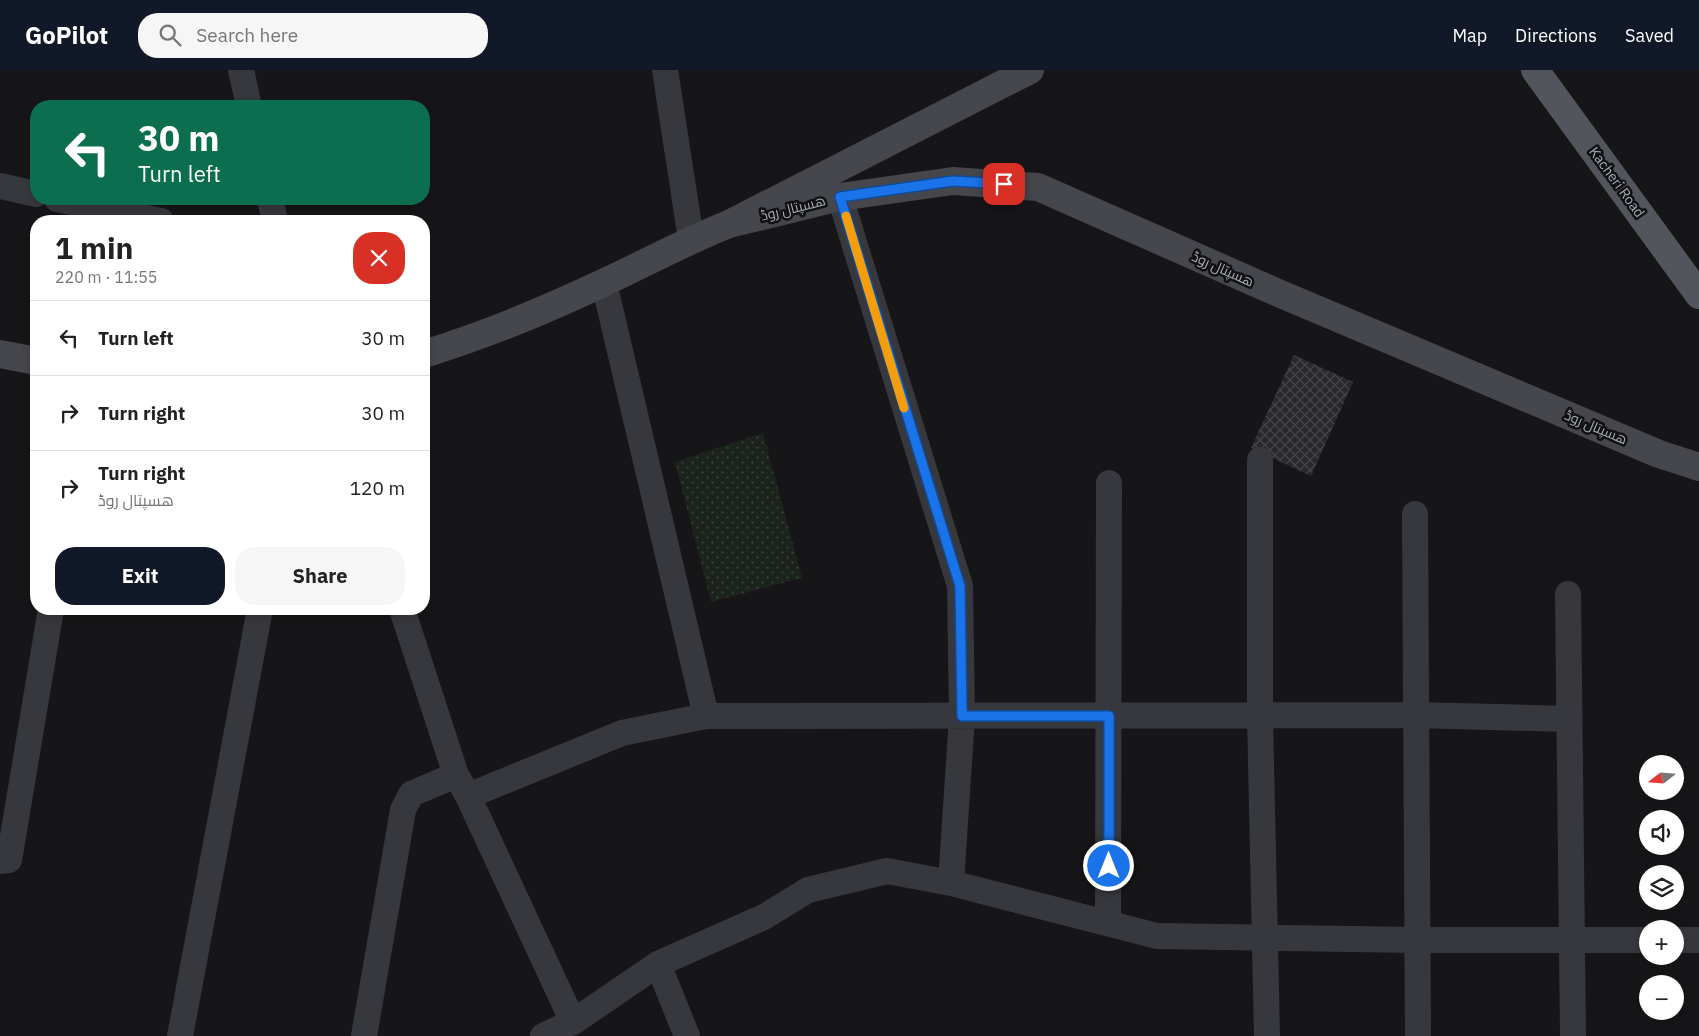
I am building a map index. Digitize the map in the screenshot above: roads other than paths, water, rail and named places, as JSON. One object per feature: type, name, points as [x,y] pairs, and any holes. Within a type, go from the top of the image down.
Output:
[{"type":"main road","points":[[430,352],[471,340],[604,283],[691,239],[729,224],[1030,70]]},
{"type":"main road","name":"Kacheri Road","points":[[1535,70],[1699,295]]},
{"type":"main road","name":"ھسپتال روڈ","points":[[729,224],[840,197],[953,181],[1038,187],[1276,292],[1659,454],[1699,467]]},
{"type":"main road","points":[[0,354],[30,360]]},
{"type":"street","points":[[241,70],[248,100]]},
{"type":"street","points":[[666,70],[691,239]]},
{"type":"street","points":[[0,186],[30,193]]},
{"type":"street","points":[[840,197],[960,586],[962,716],[951,883]]},
{"type":"street","points":[[85,205],[133,215]]},
{"type":"street","points":[[604,283],[706,716]]},
{"type":"street","points":[[1260,460],[1260,716],[1267,1036]]},
{"type":"street","points":[[1108,923],[1109,483]]},
{"type":"street","points":[[1416,514],[1418,1036]]},
{"type":"street","points":[[1568,594],[1572,1036]]},
{"type":"street","points":[[0,861],[9,860],[50,615]]},
{"type":"street","points":[[180,1036],[259,615]]},
{"type":"street","points":[[404,615],[462,785],[573,1022]]},
{"type":"street","points":[[364,1036],[403,810],[411,794],[462,785],[622,734],[706,716],[1416,715],[1569,719]]},
{"type":"street","points":[[543,1036],[573,1022],[658,964],[764,916],[808,890],[887,871],[951,883],[1157,936],[1417,940],[1639,940]]},
{"type":"street","points":[[1684,940],[1699,940]]},
{"type":"street","points":[[658,964],[687,1036]]}]
